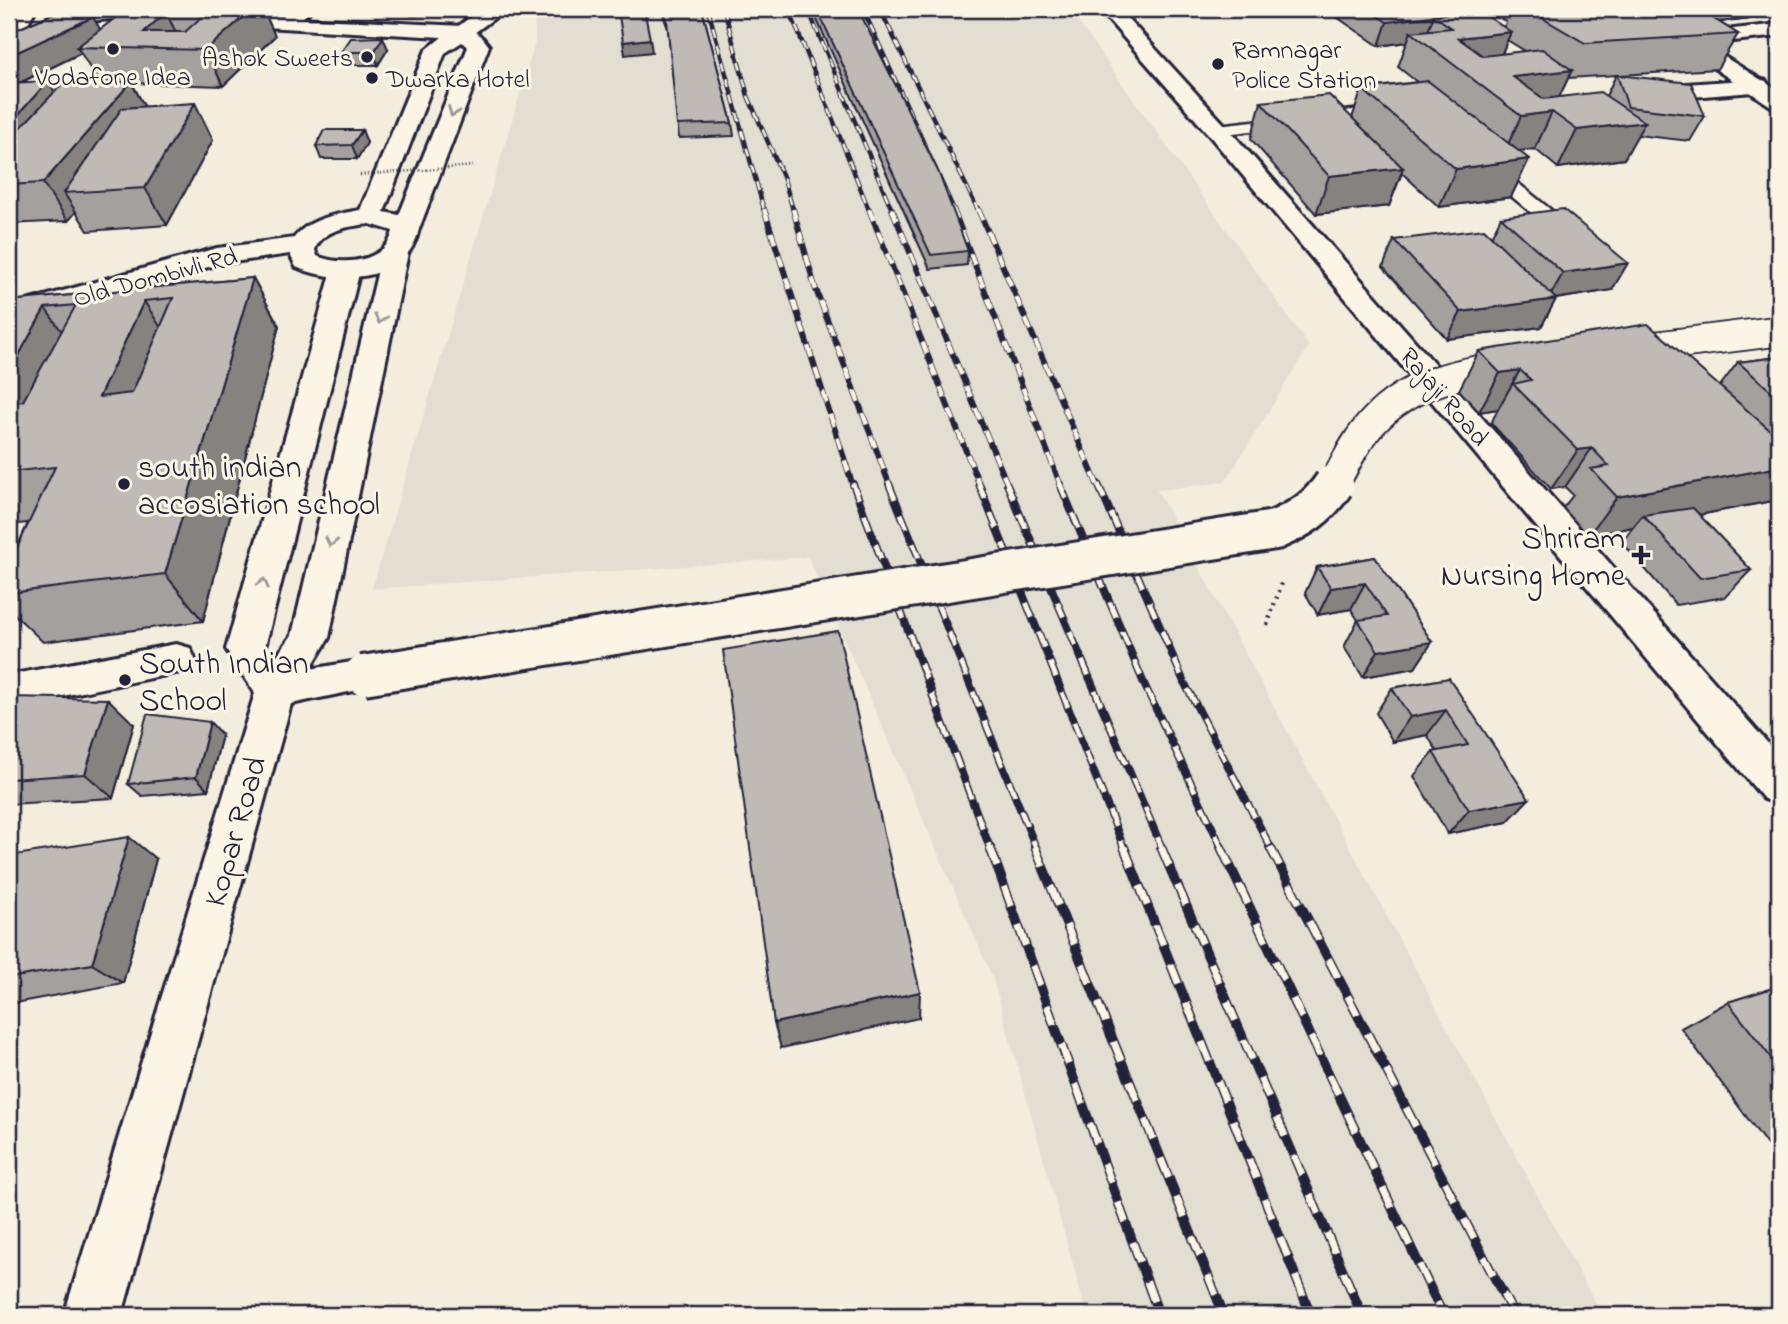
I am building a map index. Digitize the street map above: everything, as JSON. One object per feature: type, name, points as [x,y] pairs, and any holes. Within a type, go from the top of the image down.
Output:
[{"type":"street","points":[[10,36],[26,9]]},
{"type":"street","points":[[370,216],[436,50],[491,13],[491,9]]},
{"type":"street","name":"Rajaji Road","points":[[1109,9],[1217,130],[1779,786]]},
{"type":"street","points":[[1635,9],[1688,40],[1779,101]]},
{"type":"street","points":[[10,36],[294,15],[463,32]]},
{"type":"street","points":[[1688,40],[1779,30]]},
{"type":"street","name":"Kopar Road","points":[[93,1315],[275,691],[310,638],[400,241],[479,46],[463,32]]},
{"type":"street","points":[[1626,95],[1662,98],[1752,82],[1779,74]]},
{"type":"street","points":[[370,216],[397,222],[400,241],[380,261],[345,270],[314,267],[305,261],[301,254],[302,245],[321,228],[370,216]]},
{"type":"street","name":"Old Dombivli Rd","points":[[9,315],[217,256],[302,245]]},
{"type":"street","points":[[345,270],[245,649],[275,691],[1263,534],[1290,525],[1311,512],[1333,489],[1365,431],[1393,403],[1429,384],[1486,368],[1553,359]]},
{"type":"street","points":[[1592,354],[1779,331]]},
{"type":"street","points":[[9,691],[176,659]]},
{"type":"lane","points":[[1217,130],[1403,110]]},
{"type":"lane","points":[[1470,152],[1587,249]]},
{"type":"path","points":[[911,15],[959,9]]},
{"type":"path","points":[[360,175],[474,166]]},
{"type":"shaded area","points":[[534,9],[1069,9],[1309,346],[1225,482],[1157,490],[1602,1315],[1087,1315],[993,979],[808,557],[372,589],[535,43]]},
{"type":"building","points":[[127,9],[252,9],[206,50],[77,47]],"holes":[[[166,12],[206,13],[185,32],[144,32]]]},
{"type":"building","points":[[618,9],[644,9],[650,39],[623,42]]},
{"type":"building","points":[[663,9],[702,9],[732,123],[677,125],[667,20]]},
{"type":"building","points":[[817,9],[858,9],[938,171],[968,251],[931,255]]},
{"type":"building","points":[[1367,9],[1456,9],[1460,12],[1387,22]]},
{"type":"building","points":[[1527,9],[1698,9],[1738,34],[1585,43]]},
{"type":"building","points":[[61,10],[93,17],[9,56],[9,33]]},
{"type":"building","points":[[1478,10],[1511,32],[1458,38],[1483,56],[1542,49],[1572,70],[1513,77],[1544,99],[1600,92],[1645,122],[1577,130],[1552,112],[1521,116],[1411,32],[1451,28],[1434,15]]},
{"type":"building","points":[[383,37],[374,52],[341,52],[351,38]]},
{"type":"building","points":[[1617,75],[1691,83],[1705,116],[1628,107]]},
{"type":"building","points":[[48,81],[9,125],[9,83]]},
{"type":"building","points":[[1428,81],[1529,159],[1456,169],[1362,89]]},
{"type":"building","points":[[131,82],[43,183],[9,185],[9,140],[62,84]]},
{"type":"building","points":[[1329,95],[1403,168],[1329,176],[1261,102]]},
{"type":"building","points":[[195,103],[145,188],[64,193],[122,108]]},
{"type":"building","points":[[324,130],[362,130],[352,145],[316,146]]},
{"type":"building","points":[[1563,209],[1628,263],[1563,273],[1501,217]]},
{"type":"building","points":[[1484,229],[1556,299],[1461,312],[1394,240]]},
{"type":"building","points":[[253,278],[165,574],[9,593],[9,565],[55,467],[9,472],[9,403],[23,401],[76,305],[45,308],[9,373],[9,301]],"holes":[[[173,298],[132,393],[99,397],[144,301]]]},
{"type":"building","points":[[1648,324],[1779,438],[1779,467],[1617,497],[1591,469],[1609,466],[1592,448],[1578,450],[1513,384],[1531,380],[1520,370],[1500,373],[1479,351]]},
{"type":"building","points":[[1779,357],[1779,398],[1738,362]]},
{"type":"building","points":[[1693,508],[1751,570],[1700,578],[1643,515]]},
{"type":"building","points":[[1375,557],[1432,642],[1378,651],[1358,620],[1387,616],[1365,583],[1331,588],[1317,567]]},
{"type":"building","points":[[838,631],[920,992],[774,1023],[723,650]]},
{"type":"building","points":[[1449,678],[1529,799],[1469,810],[1433,752],[1468,745],[1446,710],[1410,717],[1392,688]]},
{"type":"building","points":[[9,697],[108,699],[85,774],[9,779]]},
{"type":"building","points":[[147,714],[210,722],[196,777],[128,784]]},
{"type":"building","points":[[129,837],[92,964],[9,978],[9,856]]},
{"type":"building","points":[[1779,986],[1779,1068],[1728,1002]]},
{"type":"railway","points":[[708,9],[764,210]]},
{"type":"railway","points":[[724,9],[748,96],[784,179],[793,210]]},
{"type":"railway","points":[[789,9],[869,210]]},
{"type":"railway","points":[[808,9],[892,210]]},
{"type":"railway","points":[[863,9],[954,210]]},
{"type":"railway","points":[[880,9],[978,210]]},
{"type":"railway","points":[[764,209],[853,486]]},
{"type":"railway","points":[[793,209],[815,287],[890,486]]},
{"type":"railway","points":[[869,209],[980,486]]},
{"type":"railway","points":[[892,209],[1008,486]]},
{"type":"railway","points":[[953,209],[1061,486]]},
{"type":"railway","points":[[978,209],[1098,486]]},
{"type":"railway","points":[[853,484],[990,848]]},
{"type":"railway","points":[[889,484],[1036,848]]},
{"type":"railway","points":[[979,484],[1124,848]]},
{"type":"railway","points":[[1007,484],[1162,848]]},
{"type":"railway","points":[[1060,484],[1145,686],[1222,848]]},
{"type":"railway","points":[[1098,484],[1184,682],[1271,848]]},
{"type":"railway","points":[[990,847],[1159,1315]]},
{"type":"railway","points":[[1035,847],[1224,1315]]},
{"type":"railway","points":[[1124,847],[1311,1315]]},
{"type":"railway","points":[[1161,847],[1362,1315]]},
{"type":"railway","points":[[1221,847],[1443,1315]]},
{"type":"railway","points":[[1270,847],[1514,1315]]},
{"type":"place","name":"Vodafone Idea","points":[[113,49]]},
{"type":"place","name":"Ashok Sweets","points":[[367,57]]},
{"type":"place","name":"Ramnagar Police Station","points":[[1218,64]]},
{"type":"place","name":"Dwarka Hotel","points":[[372,78]]},
{"type":"place","name":"south indian accosiation school","points":[[124,484]]},
{"type":"place","name":"Shriram Nursing Home","points":[[1641,555]]},
{"type":"place","name":"South Indian School","points":[[125,680]]}]
